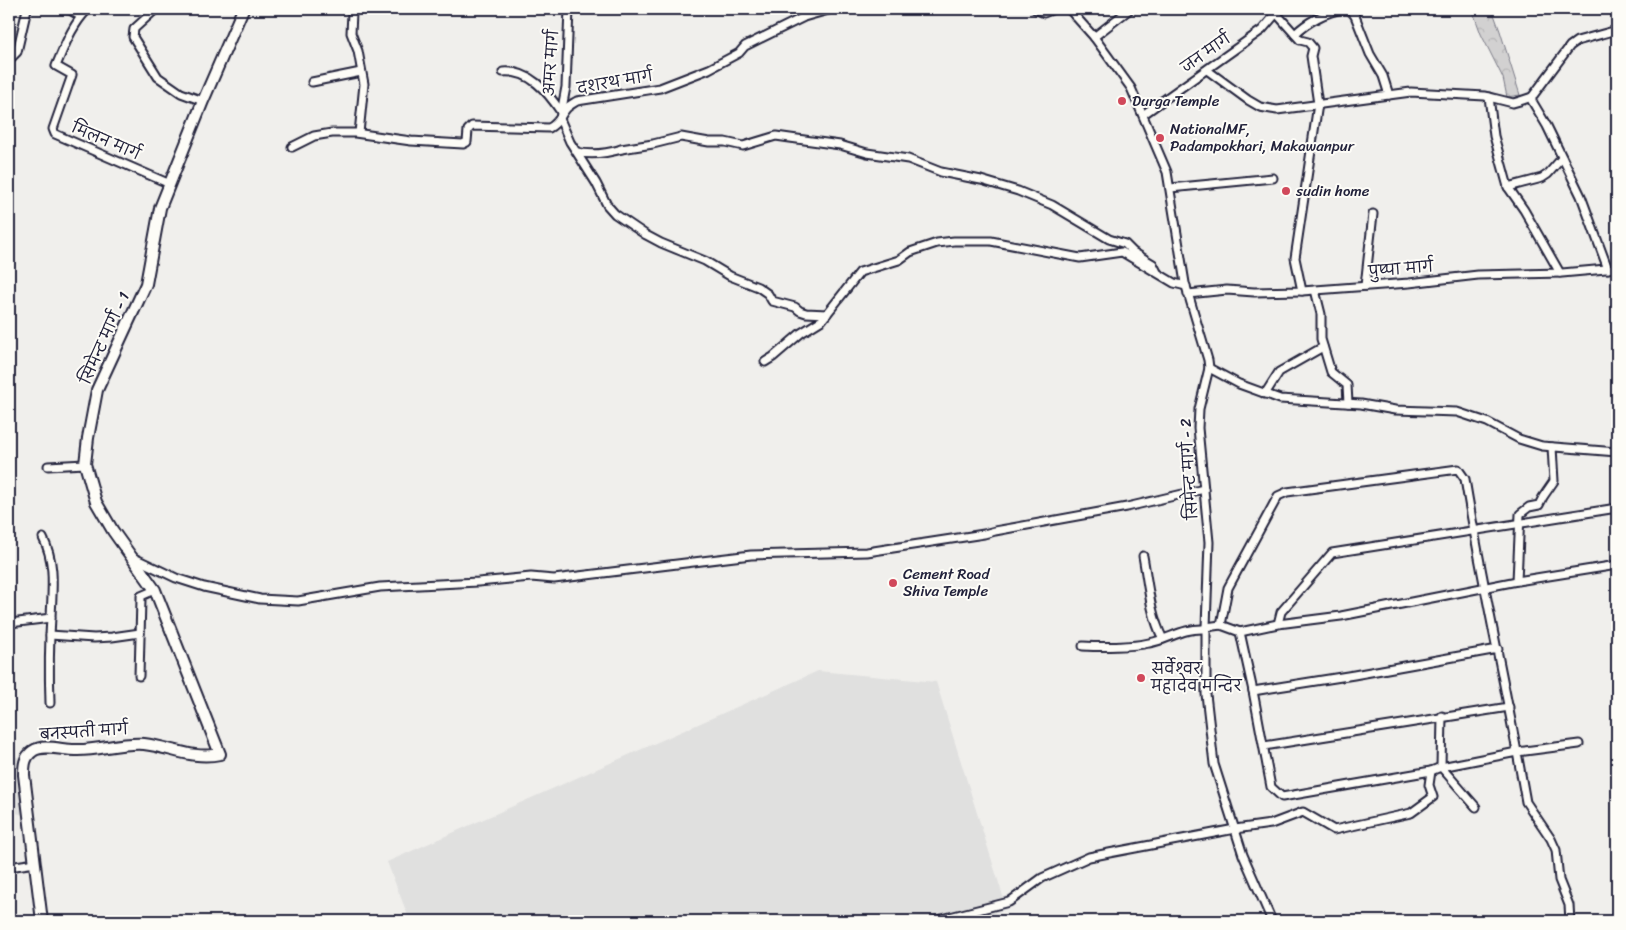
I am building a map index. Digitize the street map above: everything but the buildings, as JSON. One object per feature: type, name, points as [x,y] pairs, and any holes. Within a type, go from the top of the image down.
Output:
[{"type":"street","points":[[9,57],[12,57],[17,52],[27,9]]},
{"type":"street","points":[[62,9],[70,10],[80,16]]},
{"type":"street","name":"मिलन मार्ग","points":[[88,9],[80,16],[71,30],[56,66],[72,75],[53,129],[55,134],[170,184]]},
{"type":"street","points":[[156,9],[134,29],[133,37],[158,77],[181,93],[203,101]]},
{"type":"street","name":"सिमेन्ट मार्ग - 1","points":[[220,754],[155,590],[113,531],[96,502],[85,464],[97,390],[146,284],[160,208],[203,101],[243,9]]},
{"type":"street","name":"अमर मार्ग","points":[[560,116],[566,87],[569,9]]},
{"type":"street","name":"दशरथ मार्ग","points":[[292,147],[314,136],[332,133],[359,133],[411,141],[463,144],[467,142],[468,130],[472,126],[549,128],[555,125],[567,108],[577,101],[660,88],[709,69],[739,53],[745,46],[804,17],[832,9]]},
{"type":"street","points":[[1035,9],[1044,13],[1054,9]]},
{"type":"street","name":"सिमेन्ट मार्ग - 2","points":[[1069,9],[1094,36],[1131,88],[1144,114],[1167,172],[1178,249],[1187,290],[1208,360],[1199,409],[1198,428],[1209,542],[1206,694],[1214,764],[1243,855],[1272,921]]},
{"type":"street","points":[[1075,16],[1082,9]]},
{"type":"street","points":[[1094,36],[1130,9]]},
{"type":"street","points":[[1295,34],[1306,24],[1330,11],[1344,9]]},
{"type":"street","points":[[1348,9],[1355,16],[1370,54],[1383,76],[1389,95]]},
{"type":"street","points":[[1278,11],[1300,40],[1308,42],[1313,48],[1311,56],[1318,104],[1294,258],[1302,291]]},
{"type":"street","name":"जन मार्ग","points":[[1144,114],[1262,30],[1278,11]]},
{"type":"street","points":[[352,13],[351,33],[358,51],[364,84],[359,133]]},
{"type":"street","points":[[1207,70],[1260,107],[1277,110],[1411,92],[1489,97],[1513,103],[1532,97],[1570,46],[1577,41],[1617,30]]},
{"type":"street","points":[[312,82],[361,72]]},
{"type":"street","points":[[503,72],[510,72],[532,79],[548,94],[560,116],[570,142],[606,205],[615,214],[637,230],[661,243],[705,261],[730,276],[758,287],[768,294],[772,301],[795,307],[806,313],[827,314]]},
{"type":"street","points":[[1489,97],[1494,136],[1508,187],[1524,210],[1560,273]]},
{"type":"street","points":[[1532,97],[1532,101],[1547,126],[1581,196],[1608,269]]},
{"type":"street","points":[[577,152],[583,154],[612,153],[622,149],[681,138],[742,146],[776,136],[840,145],[867,153],[908,159],[941,172],[981,180],[1037,198],[1109,239],[1125,244],[1133,252],[1154,264],[1157,272]]},
{"type":"street","points":[[1508,187],[1542,178],[1562,158]]},
{"type":"street","points":[[1170,188],[1273,178]]},
{"type":"street","points":[[1365,286],[1373,214]]},
{"type":"street","points":[[764,362],[773,357],[801,333],[822,320],[860,272],[899,260],[910,252],[954,241],[991,241],[1080,258],[1122,252],[1187,290]]},
{"type":"street","name":"पुष्पा मार्ग","points":[[1187,290],[1302,291],[1478,275],[1560,273],[1617,268]]},
{"type":"street","points":[[1315,290],[1321,314],[1321,339],[1323,347],[1331,372],[1347,384],[1348,403]]},
{"type":"street","points":[[1266,394],[1280,372],[1323,347]]},
{"type":"street","points":[[1208,368],[1239,384],[1280,399],[1348,403],[1395,410],[1457,412],[1487,422],[1519,439],[1542,446],[1617,452]]},
{"type":"street","points":[[1517,581],[1520,514],[1529,507],[1539,505],[1554,481],[1552,447]]},
{"type":"street","points":[[48,466],[85,464]]},
{"type":"street","points":[[1221,625],[1228,588],[1278,496],[1287,492],[1458,469],[1465,479],[1484,588],[1498,649],[1526,802],[1556,850],[1559,880],[1569,906],[1570,921]]},
{"type":"street","points":[[131,557],[176,578],[204,587],[260,599],[298,601],[380,587],[531,577],[554,579],[751,555],[867,552],[984,534],[995,530],[1126,507],[1204,489]]},
{"type":"street","points":[[1278,624],[1281,612],[1332,553],[1617,508]]},
{"type":"street","points":[[43,538],[48,547],[53,577],[50,635],[50,702]]},
{"type":"street","points":[[1143,556],[1157,627],[1163,639]]},
{"type":"street","points":[[1083,646],[1149,644],[1192,629],[1221,625],[1240,632],[1278,624],[1341,616],[1517,581],[1617,565]]},
{"type":"street","points":[[139,676],[142,596],[155,590]]},
{"type":"street","points":[[10,623],[51,618]]},
{"type":"street","points":[[1240,632],[1271,787],[1282,797],[1431,771],[1441,767],[1517,752],[1579,744]]},
{"type":"street","points":[[50,635],[94,638],[140,633]]},
{"type":"street","points":[[1253,691],[1498,649]]},
{"type":"street","points":[[1264,746],[1442,716],[1508,707]]},
{"type":"street","points":[[1442,716],[1441,767],[1476,807]]},
{"type":"street","name":"बनस्पती मार्ग","points":[[42,921],[24,768],[25,761],[34,750],[43,748],[91,750],[144,744],[185,755],[210,756],[220,754]]},
{"type":"street","points":[[934,921],[1009,902],[1042,878],[1089,857],[1235,829],[1271,824],[1302,812],[1334,830],[1411,813],[1433,798],[1428,781],[1431,771]]},
{"type":"street","points":[[9,867],[36,863]]},
{"type":"shaded area","points":[[818,671],[936,682],[1007,909],[967,921],[410,921],[387,862]]},
{"type":"shaded area","points":[[18,757],[26,815],[9,812],[9,758]]},
{"type":"green space","points":[[1472,9],[1492,9],[1520,95],[1507,97],[1503,78],[1481,34]]},
{"type":"place","name":"Durga Temple","points":[[1122,101]]},
{"type":"place","name":"NationalMF, Padampokhari, Makawanpur","points":[[1160,138]]},
{"type":"place","name":"sudin home","points":[[1286,191]]},
{"type":"place","name":"Cement Road Shiva Temple","points":[[893,583]]},
{"type":"place","name":"सर्वेश्वर महादेव मन्दिर","points":[[1141,678]]}]
